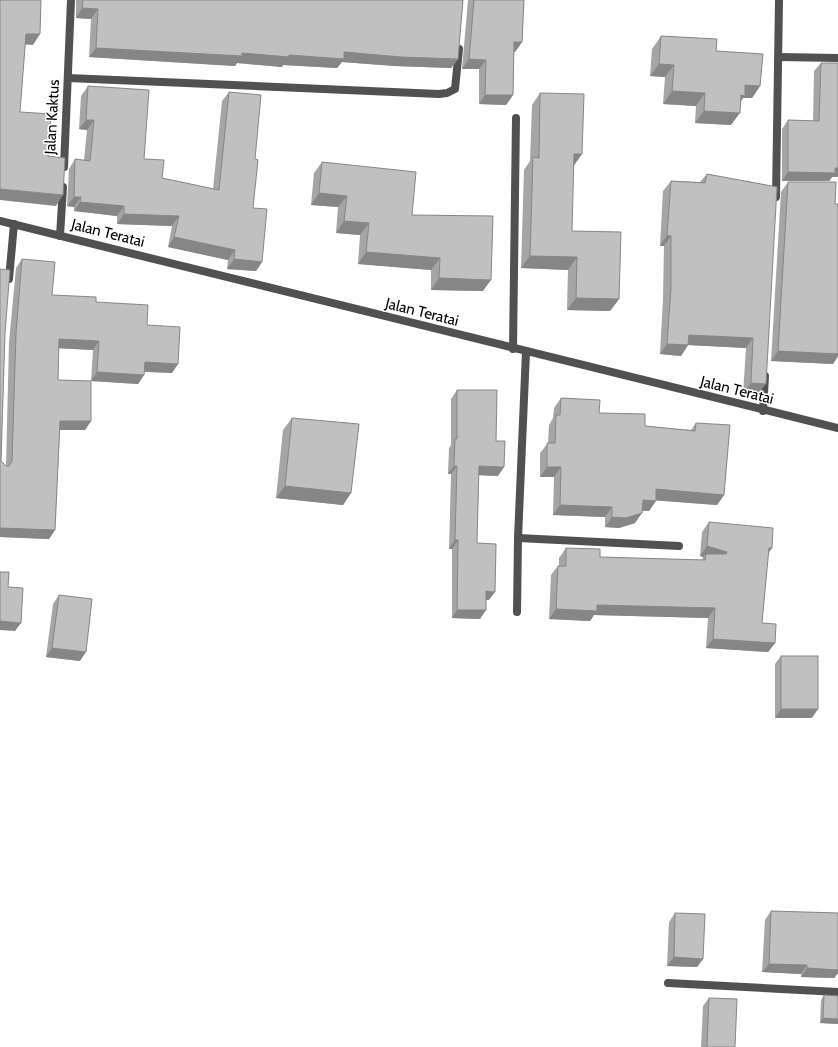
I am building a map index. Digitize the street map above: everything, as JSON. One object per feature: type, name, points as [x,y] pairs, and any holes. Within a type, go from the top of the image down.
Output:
[{"type":"street","name":"Jalan Kaktus","points":[[60,236],[71,0]]},
{"type":"street","points":[[775,202],[780,186],[778,0]]},
{"type":"street","points":[[68,78],[439,94],[447,93],[455,89],[460,38]]},
{"type":"street","points":[[778,57],[838,58]]},
{"type":"street","points":[[513,349],[516,118]]},
{"type":"street","name":"Jalan Teratai","points":[[0,221],[763,411],[838,428]]},
{"type":"street","points":[[9,287],[14,224]]},
{"type":"street","points":[[517,612],[518,538],[526,352]]},
{"type":"street","points":[[763,411],[766,364]]},
{"type":"street","points":[[518,538],[679,546]]},
{"type":"street","points":[[668,983],[838,992]]},
{"type":"building","points":[[0,0],[41,0],[40,34],[26,34],[20,112],[51,114],[48,156],[65,158],[63,195],[0,189]]},
{"type":"building","points":[[83,0],[463,0],[458,59],[401,57],[344,52],[344,59],[289,55],[289,57],[242,53],[242,56],[96,48],[98,9],[82,8]]},
{"type":"building","points":[[474,0],[524,0],[522,42],[514,42],[513,95],[485,95],[486,60],[469,59]]},
{"type":"building","points":[[661,36],[717,39],[716,51],[763,54],[760,86],[745,85],[745,96],[741,95],[740,113],[704,111],[705,93],[672,91],[674,65],[659,64]]},
{"type":"building","points":[[821,63],[838,63],[838,168],[835,168],[835,173],[788,172],[788,120],[819,121]]},
{"type":"building","points":[[88,86],[149,90],[144,159],[164,160],[162,178],[219,190],[229,92],[261,95],[255,159],[258,160],[253,208],[267,209],[262,262],[234,259],[235,250],[174,237],[179,216],[124,214],[124,206],[80,202],[81,197],[74,197],[75,159],[90,161],[94,120],[86,120]]},
{"type":"building","points":[[540,93],[584,94],[582,154],[574,154],[572,231],[621,232],[619,299],[576,298],[577,257],[530,256],[533,157],[539,158]]},
{"type":"building","points":[[322,162],[416,172],[412,215],[493,216],[491,280],[439,278],[440,258],[366,252],[369,223],[344,221],[347,196],[319,193]]},
{"type":"building","points":[[707,174],[777,187],[766,384],[751,383],[753,338],[689,335],[688,345],[667,344],[671,288],[671,236],[667,235],[671,181],[705,183]]},
{"type":"building","points":[[788,182],[836,182],[835,204],[838,204],[838,354],[778,351]]},
{"type":"building","points":[[22,259],[55,262],[52,295],[96,297],[96,302],[148,305],[147,325],[180,327],[178,364],[145,362],[144,375],[97,372],[99,341],[59,339],[58,380],[91,381],[91,421],[60,421],[55,530],[0,528],[0,269],[10,270],[5,333],[1,461],[6,466],[9,466],[12,461],[16,333]]},
{"type":"building","points":[[457,390],[497,390],[496,441],[505,441],[504,467],[479,466],[477,543],[496,544],[495,592],[486,591],[486,610],[457,610],[458,540],[455,540],[457,466],[454,466],[455,439],[457,439]]},
{"type":"building","points":[[561,398],[600,400],[599,413],[645,414],[645,426],[695,431],[696,423],[730,425],[724,495],[656,489],[656,501],[643,500],[642,513],[626,518],[612,517],[612,507],[560,505],[561,467],[547,467],[547,443],[555,443],[556,415],[560,415]]},
{"type":"building","points":[[292,418],[359,424],[351,493],[285,486]]},
{"type":"building","points":[[709,522],[773,528],[772,548],[769,548],[762,623],[776,624],[775,643],[713,639],[715,608],[597,605],[597,611],[556,609],[558,566],[566,566],[566,548],[600,549],[600,557],[705,560],[706,554],[726,554],[727,552],[707,546]]},
{"type":"building","points":[[0,572],[9,572],[8,587],[23,588],[21,623],[0,621]]},
{"type":"building","points":[[59,595],[92,599],[86,652],[52,648]]},
{"type":"building","points":[[781,656],[818,656],[818,709],[781,709]]},
{"type":"building","points":[[771,911],[838,913],[838,970],[807,968],[807,965],[769,964]]},
{"type":"building","points":[[675,913],[705,914],[703,959],[674,957]]},
{"type":"building","points":[[824,995],[838,996],[838,1019],[823,1018]]},
{"type":"building","points":[[709,998],[737,999],[735,1047],[707,1047]]}]
